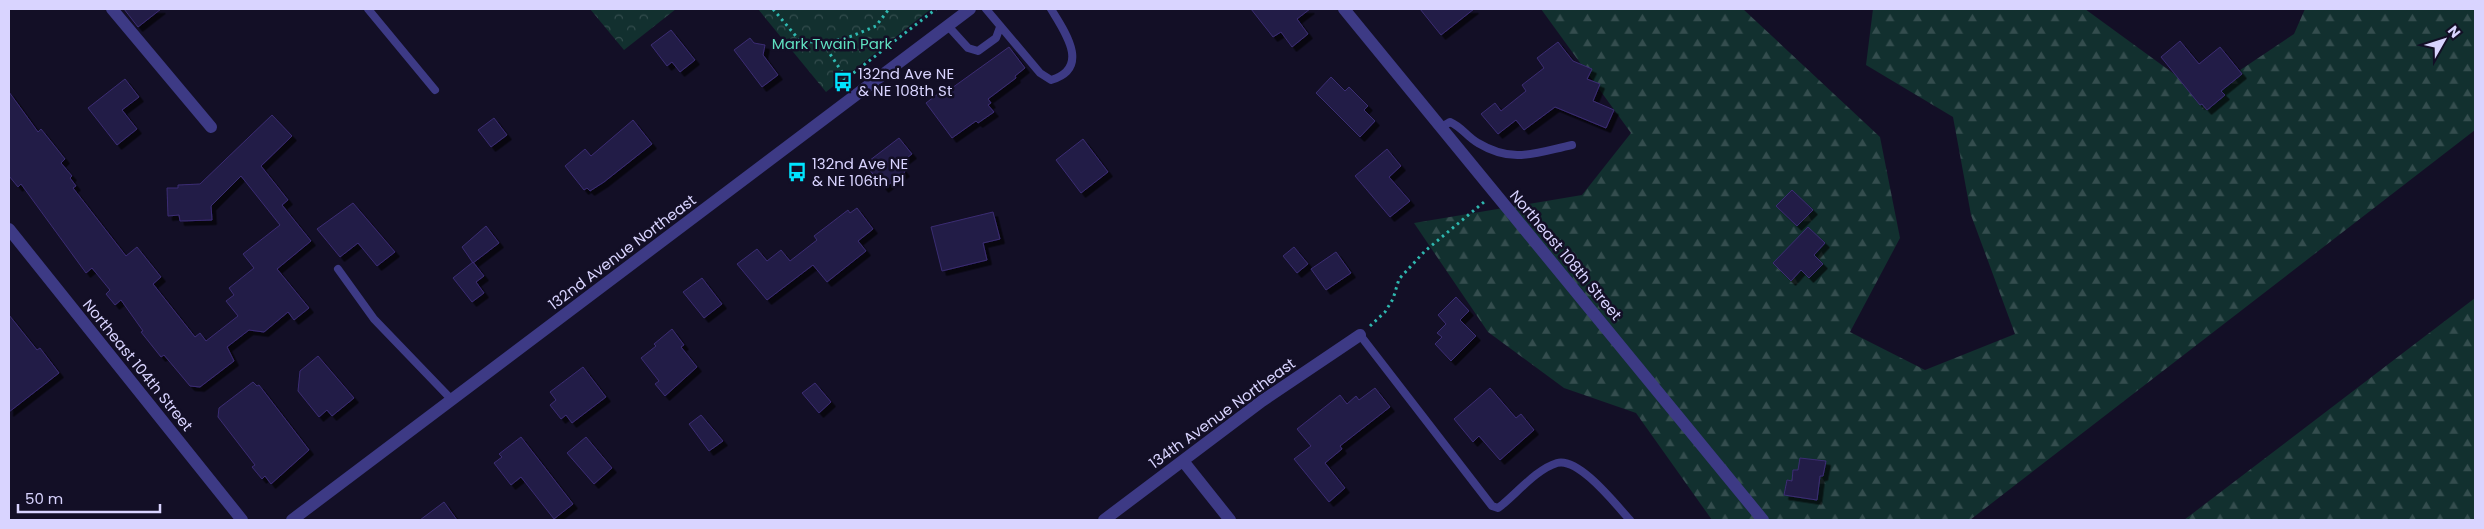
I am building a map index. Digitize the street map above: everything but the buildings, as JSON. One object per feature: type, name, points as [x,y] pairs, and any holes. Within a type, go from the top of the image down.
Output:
[{"type":"street","points":[[112,9],[210,127]]},
{"type":"street","name":"132nd Avenue Northeast","points":[[292,520],[970,9]]},
{"type":"street","name":"Northeast 108th Street","points":[[1344,9],[1494,194],[1764,520]]},
{"type":"street","name":"Northeast 104th Street","points":[[9,229],[242,520]]},
{"type":"street","name":"134th Avenue Northeast","points":[[1104,520],[1262,400],[1360,335]]},
{"type":"street","points":[[1183,461],[1230,520]]},
{"type":"lane","points":[[368,9],[435,90]]},
{"type":"lane","points":[[986,9],[1040,73],[1051,80],[1062,76],[1071,67],[1073,54],[1067,34],[1051,9]]},
{"type":"lane","points":[[948,26],[968,48],[978,51],[988,46],[996,38],[1000,27]]},
{"type":"lane","points":[[1440,128],[1450,122],[1460,126],[1475,142],[1498,154],[1521,156],[1572,145]]},
{"type":"lane","points":[[338,269],[374,319],[452,400]]},
{"type":"lane","points":[[1360,335],[1492,506],[1498,508],[1534,478],[1555,464],[1563,462],[1576,466],[1583,472],[1630,520]]},
{"type":"path","points":[[773,9],[800,41],[826,43],[852,36],[876,26],[889,9]]},
{"type":"path","points":[[838,85],[936,9]]},
{"type":"path","points":[[826,43],[828,51],[846,78]]},
{"type":"path","points":[[1360,335],[1385,312],[1393,299],[1399,279],[1425,251],[1494,194]]},
{"type":"green space","points":[[590,9],[676,9],[624,50]]},
{"type":"green space","name":"Mark Twain Park","points":[[758,9],[931,9],[826,92]]},
{"type":"green space","points":[[1541,9],[1743,9],[1880,137],[1900,238],[1850,332],[1925,370],[2015,334],[1971,215],[1953,117],[1866,65],[1873,9],[2085,9],[2203,95],[2294,34],[2305,9],[2475,9],[2475,130],[1970,520],[1712,520],[1636,413],[1564,388],[1488,332],[1414,223],[1582,195],[1631,133]]},
{"type":"green space","points":[[2475,298],[2475,520],[2184,520]]},
{"type":"place","name":"132nd Ave NE & NE 108th St","points":[[843,82]]},
{"type":"place","name":"132nd Ave NE & NE 106th Pl","points":[[797,172]]}]
